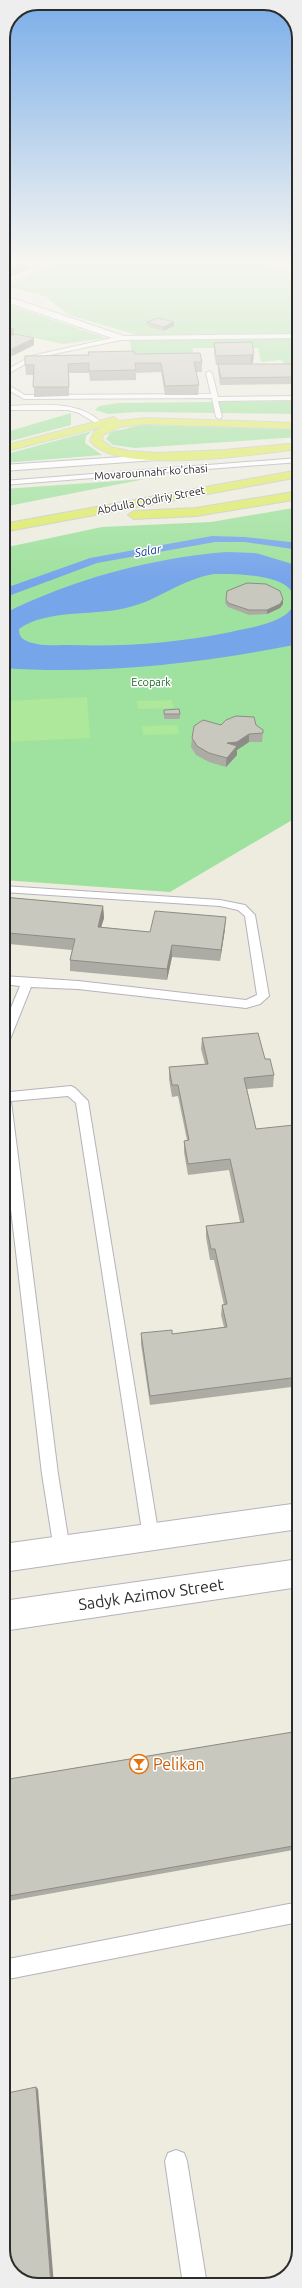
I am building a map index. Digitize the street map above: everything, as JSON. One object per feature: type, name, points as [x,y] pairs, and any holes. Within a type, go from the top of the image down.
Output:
[{"type":"main road","points":[[10,447],[99,423],[144,416],[292,420]]},
{"type":"main road","points":[[292,426],[145,421],[112,427],[98,434],[96,438],[97,445],[107,451],[123,456],[152,458],[292,447]]},
{"type":"main road","name":"Abdulla Qodiriy Street","points":[[190,480],[292,461]]},
{"type":"main road","name":"Abdulla Qodiriy Street","points":[[10,527],[292,474]]},
{"type":"main road","points":[[32,522],[89,517],[196,512],[292,496]]},
{"type":"street","name":"Movarounnahr ko'chasi","points":[[10,468],[152,458]]},
{"type":"street","points":[[10,1557],[292,1517]]},
{"type":"street","name":"Sadyk Azimov Street","points":[[10,1615],[292,1574]]},
{"type":"lane","points":[[209,374],[219,417]]},
{"type":"lane","points":[[10,388],[24,397],[292,398]]},
{"type":"lane","points":[[62,398],[69,408]]},
{"type":"lane","points":[[10,408],[69,408],[81,412],[99,423]]},
{"type":"lane","name":"Movarounnahr ko'chasi","points":[[10,482],[292,461]]},
{"type":"lane","points":[[10,889],[220,903],[241,907],[250,915],[263,996],[256,1002],[246,1004],[78,985],[27,984],[10,981]]},
{"type":"lane","points":[[10,1025],[27,984]]},
{"type":"lane","points":[[10,1092],[71,1091],[82,1101],[151,1538]]},
{"type":"lane","points":[[10,1142],[50,1474],[62,1550]]},
{"type":"lane","points":[[10,1969],[292,1913]]},
{"type":"lane","points":[[176,2161],[194,2278]]},
{"type":"green space","points":[[292,401],[292,414],[138,412],[108,414],[95,410],[99,406],[119,403]]},
{"type":"green space","points":[[71,413],[71,425],[10,441],[10,431]]},
{"type":"green space","points":[[141,425],[292,429],[292,437],[135,448],[113,445],[106,439],[111,432]]},
{"type":"green space","points":[[92,431],[86,436],[85,443],[102,455],[10,462],[10,453]]},
{"type":"green space","points":[[145,479],[10,506],[10,489]]},
{"type":"green space","name":"Ecopark","points":[[292,508],[292,820],[170,892],[10,881],[10,547],[102,527],[211,522]]},
{"type":"green space","points":[[87,697],[90,738],[10,742],[10,701]]},
{"type":"green space","points":[[172,700],[173,708],[138,709],[137,701]]},
{"type":"green space","points":[[177,725],[179,734],[143,735],[142,726]]},
{"type":"water","name":"Salar","points":[[212,536],[245,537],[292,542],[292,549],[245,542],[215,542],[97,563],[10,595],[10,587],[90,558]]},
{"type":"water","points":[[226,552],[256,553],[292,564],[292,594],[291,591],[284,585],[273,580],[247,575],[214,574],[190,581],[149,600],[126,608],[42,618],[19,629],[20,635],[28,642],[45,645],[109,645],[190,639],[262,625],[282,617],[292,608],[292,645],[226,657],[152,666],[77,670],[10,668],[10,611],[83,581],[112,572],[169,559]]},
{"type":"building","points":[[34,368],[68,368],[69,387],[33,387]]},
{"type":"building","points":[[89,368],[136,368],[136,370],[89,371]]},
{"type":"building","points":[[162,368],[195,368],[199,385],[165,386]]},
{"type":"building","points":[[219,368],[292,368],[292,377],[221,378]]},
{"type":"building","points":[[247,583],[266,584],[280,591],[283,599],[280,604],[267,610],[249,610],[228,603],[226,599],[227,591]]},
{"type":"building","points":[[179,709],[180,714],[164,714],[164,710]]},
{"type":"building","points":[[236,716],[254,717],[256,725],[263,730],[263,733],[249,734],[237,742],[227,743],[237,746],[227,758],[209,753],[197,746],[192,738],[194,726],[203,720],[221,725],[226,720]]},
{"type":"building","points":[[10,898],[103,906],[98,927],[150,932],[155,911],[226,917],[221,950],[172,945],[167,969],[70,960],[75,939],[10,933]]},
{"type":"building","points":[[258,1033],[265,1059],[270,1059],[274,1075],[244,1078],[256,1129],[292,1125],[292,1378],[150,1396],[141,1333],[172,1330],[172,1334],[227,1327],[222,1305],[227,1304],[215,1249],[211,1249],[206,1226],[244,1222],[230,1159],[188,1164],[184,1141],[189,1140],[178,1085],[172,1085],[169,1067],[208,1064],[202,1038]]},
{"type":"building","points":[[292,1732],[292,1846],[10,1896],[10,1779]]},
{"type":"building","points":[[36,2087],[50,2278],[36,2278],[26,2275],[18,2270],[11,2259],[10,2093]]},
{"type":"place","name":"Pelikan","points":[[139,1764]]}]
